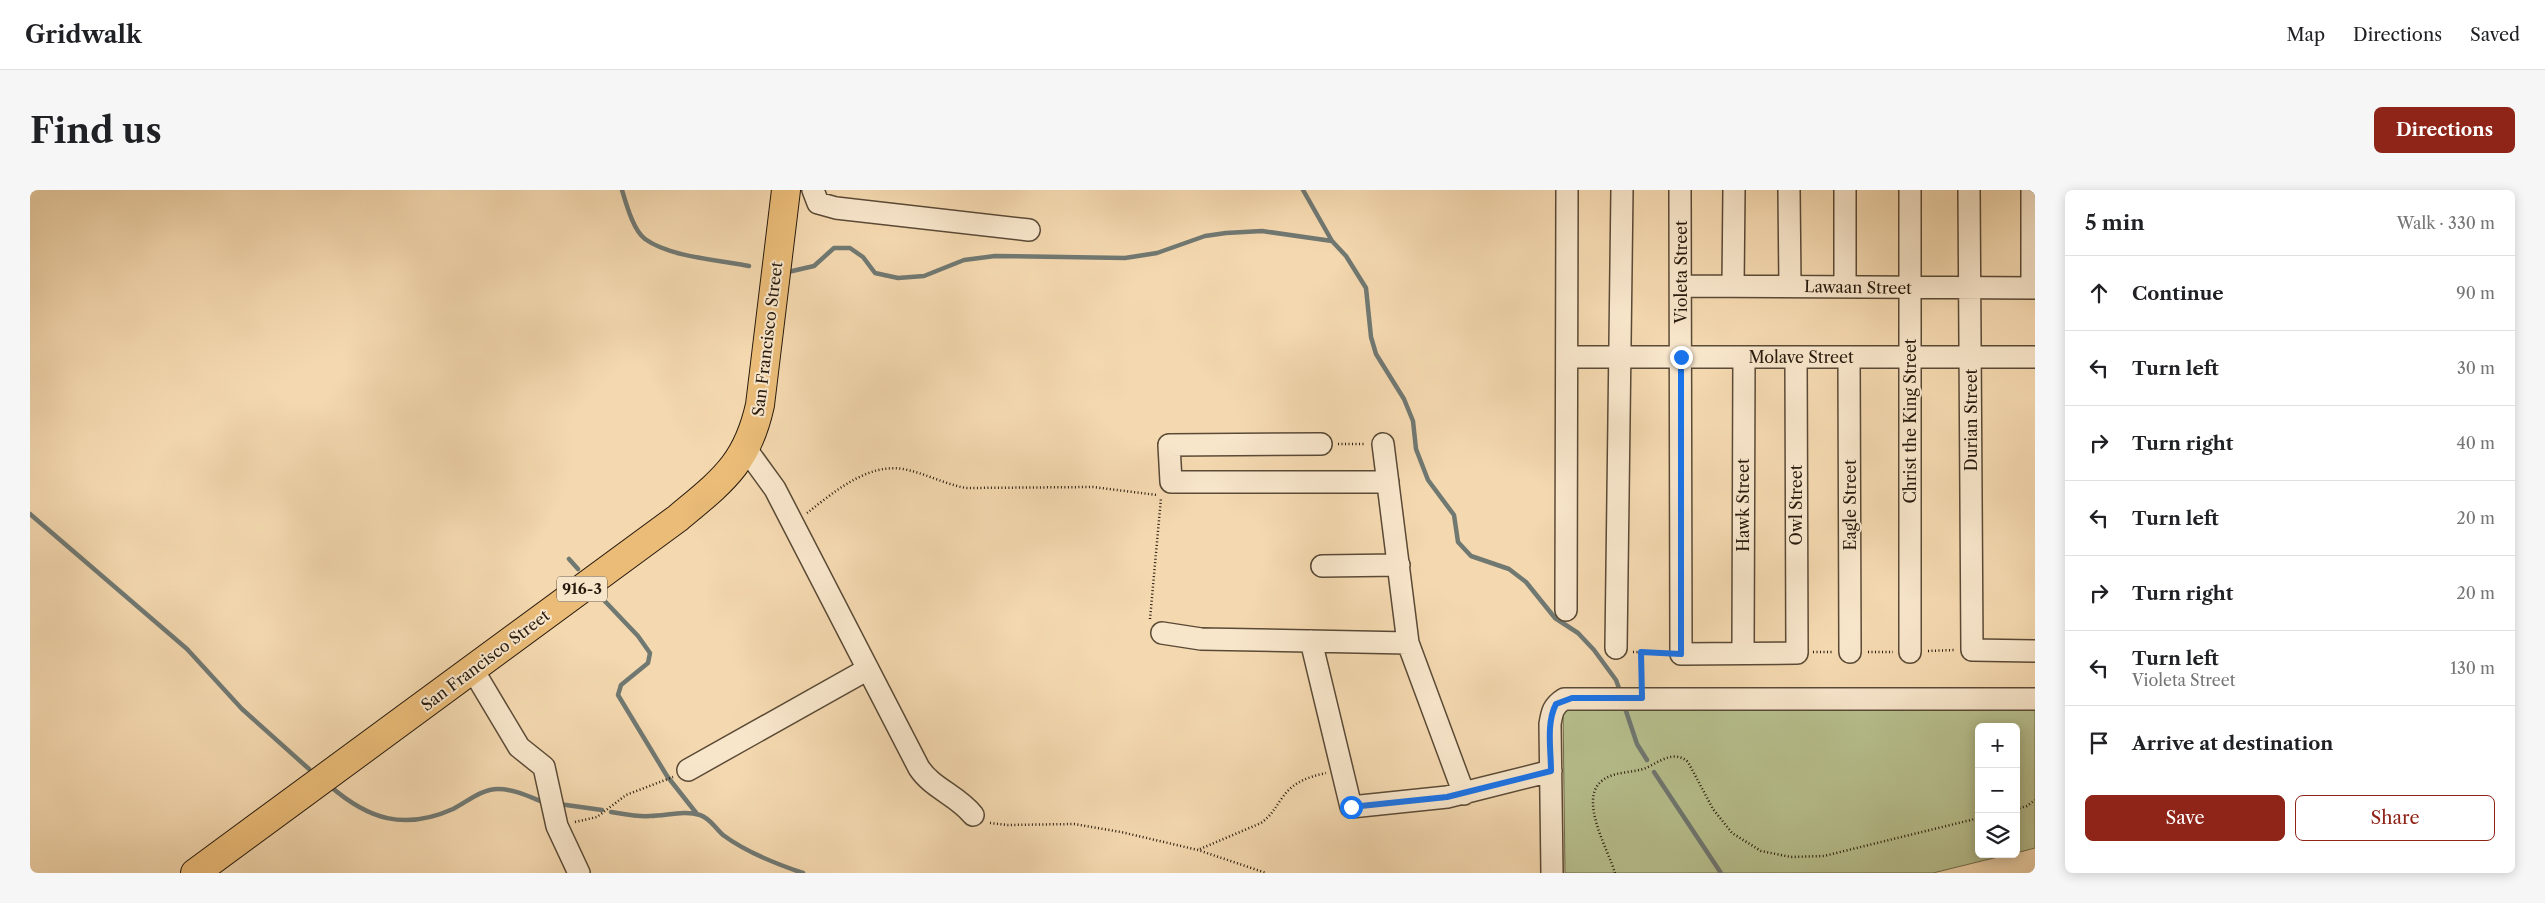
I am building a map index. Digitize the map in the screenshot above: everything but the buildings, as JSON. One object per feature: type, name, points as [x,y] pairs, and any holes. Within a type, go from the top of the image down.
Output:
[{"type":"main road","name":"San Francisco Street","points":[[195,873],[678,518],[732,470],[746,449],[754,431],[760,405],[786,190]]},
{"type":"street","points":[[813,190],[818,203],[836,208],[1028,230]]},
{"type":"street","points":[[1566,610],[1567,190]]},
{"type":"street","points":[[1616,648],[1622,190]]},
{"type":"street","name":"Violeta Street","points":[[1680,190],[1681,654]]},
{"type":"street","points":[[1733,286],[1734,190]]},
{"type":"street","points":[[1789,190],[1790,286]]},
{"type":"street","points":[[1845,190],[1845,287]]},
{"type":"street","name":"Christ the King Street","points":[[1910,190],[1910,652]]},
{"type":"street","name":"Durian Street","points":[[1969,190],[1972,650]]},
{"type":"street","points":[[2032,190],[2034,288]]},
{"type":"street","name":"Lawaan Street","points":[[1680,286],[2034,288]]},
{"type":"street","name":"Molave Street","points":[[1567,357],[2035,357]]},
{"type":"street","name":"Hawk Street","points":[[1743,653],[1744,357]]},
{"type":"street","name":"Owl Street","points":[[1796,357],[1797,652]]},
{"type":"street","name":"Eagle Street","points":[[1849,357],[1850,652]]},
{"type":"street","points":[[1321,444],[1169,445],[1171,482],[1388,482]]},
{"type":"street","points":[[1383,444],[1408,643],[1464,794]]},
{"type":"street","points":[[746,449],[765,472],[926,778],[959,800],[974,815]]},
{"type":"street","points":[[1322,566],[1399,565]]},
{"type":"street","points":[[1162,633],[1201,639],[1408,643]]},
{"type":"street","points":[[1311,641],[1351,807],[1464,794],[1551,771]]},
{"type":"street","points":[[1972,650],[2035,651]]},
{"type":"street","points":[[1681,654],[1797,652]]},
{"type":"street","points":[[688,770],[868,668]]},
{"type":"street","points":[[473,670],[519,747],[544,767],[557,826],[579,873]]},
{"type":"street","points":[[1552,873],[1550,724],[1552,712],[1556,704],[1572,698],[2035,699]]},
{"type":"path","points":[[1321,444],[1383,444]]},
{"type":"path","points":[[793,524],[846,484],[890,468],[915,472],[948,485],[966,488],[1093,488],[1161,495],[1150,621],[1152,628],[1162,633]]},
{"type":"path","points":[[1616,648],[1641,652],[1681,654]]},
{"type":"path","points":[[1797,652],[1972,650]]},
{"type":"path","points":[[1641,652],[1642,698]]},
{"type":"path","points":[[1615,873],[1593,808],[1594,793],[1601,781],[1612,775],[1643,770],[1673,756],[1683,757],[1688,762],[1713,809],[1732,833],[1761,851],[1791,857],[1824,856],[1975,819]]},
{"type":"path","points":[[1198,850],[1269,817],[1294,784],[1306,778],[1342,769]]},
{"type":"path","points":[[557,826],[597,817],[626,795],[688,770]]},
{"type":"path","points":[[2020,808],[2027,806],[2035,800]]},
{"type":"path","points":[[974,815],[993,824],[1074,824],[1198,850],[1266,873]]},
{"type":"green space","points":[[1563,707],[2035,707],[2035,848],[2020,852],[2020,723],[1975,723],[1975,858],[1994,858],[1933,873],[1565,873]]},
{"type":"waterway","points":[[622,190],[637,229],[645,239],[655,245],[681,254],[749,266]]},
{"type":"waterway","points":[[1303,190],[1332,241],[1346,256],[1366,288],[1371,337],[1376,354],[1404,399],[1413,421],[1416,449],[1428,480],[1454,515],[1458,542],[1471,556],[1509,569],[1526,582],[1555,618],[1578,633],[1594,650],[1616,680],[1620,691]]},
{"type":"waterway","points":[[788,272],[814,266],[834,248],[850,248],[863,257],[875,273],[898,278],[924,276],[964,260],[995,256],[1125,258],[1157,253],[1205,236],[1226,233],[1262,231],[1332,241]]},
{"type":"waterway","points":[[30,514],[187,649],[242,709],[309,769]]},
{"type":"waterway","points":[[569,559],[578,569]]},
{"type":"waterway","points":[[599,595],[638,636],[650,653],[648,663],[621,685],[618,695],[667,776],[697,814]]},
{"type":"waterway","points":[[1624,705],[1637,744],[1647,760]]},
{"type":"waterway","points":[[1654,772],[1721,873]]},
{"type":"waterway","points":[[330,786],[358,807],[373,814],[403,820],[435,816],[453,809],[480,793],[498,789],[510,790],[545,803]]},
{"type":"waterway","points":[[559,804],[602,810]]},
{"type":"waterway","points":[[611,812],[640,816],[681,813],[704,816],[723,835],[741,847],[772,862],[803,873]]},
{"type":"route","points":[[1351,807],[1464,794],[1551,771],[1550,724],[1552,712],[1556,704],[1564,699],[1572,698],[1642,698],[1641,652],[1681,654],[1681,357]]}]
